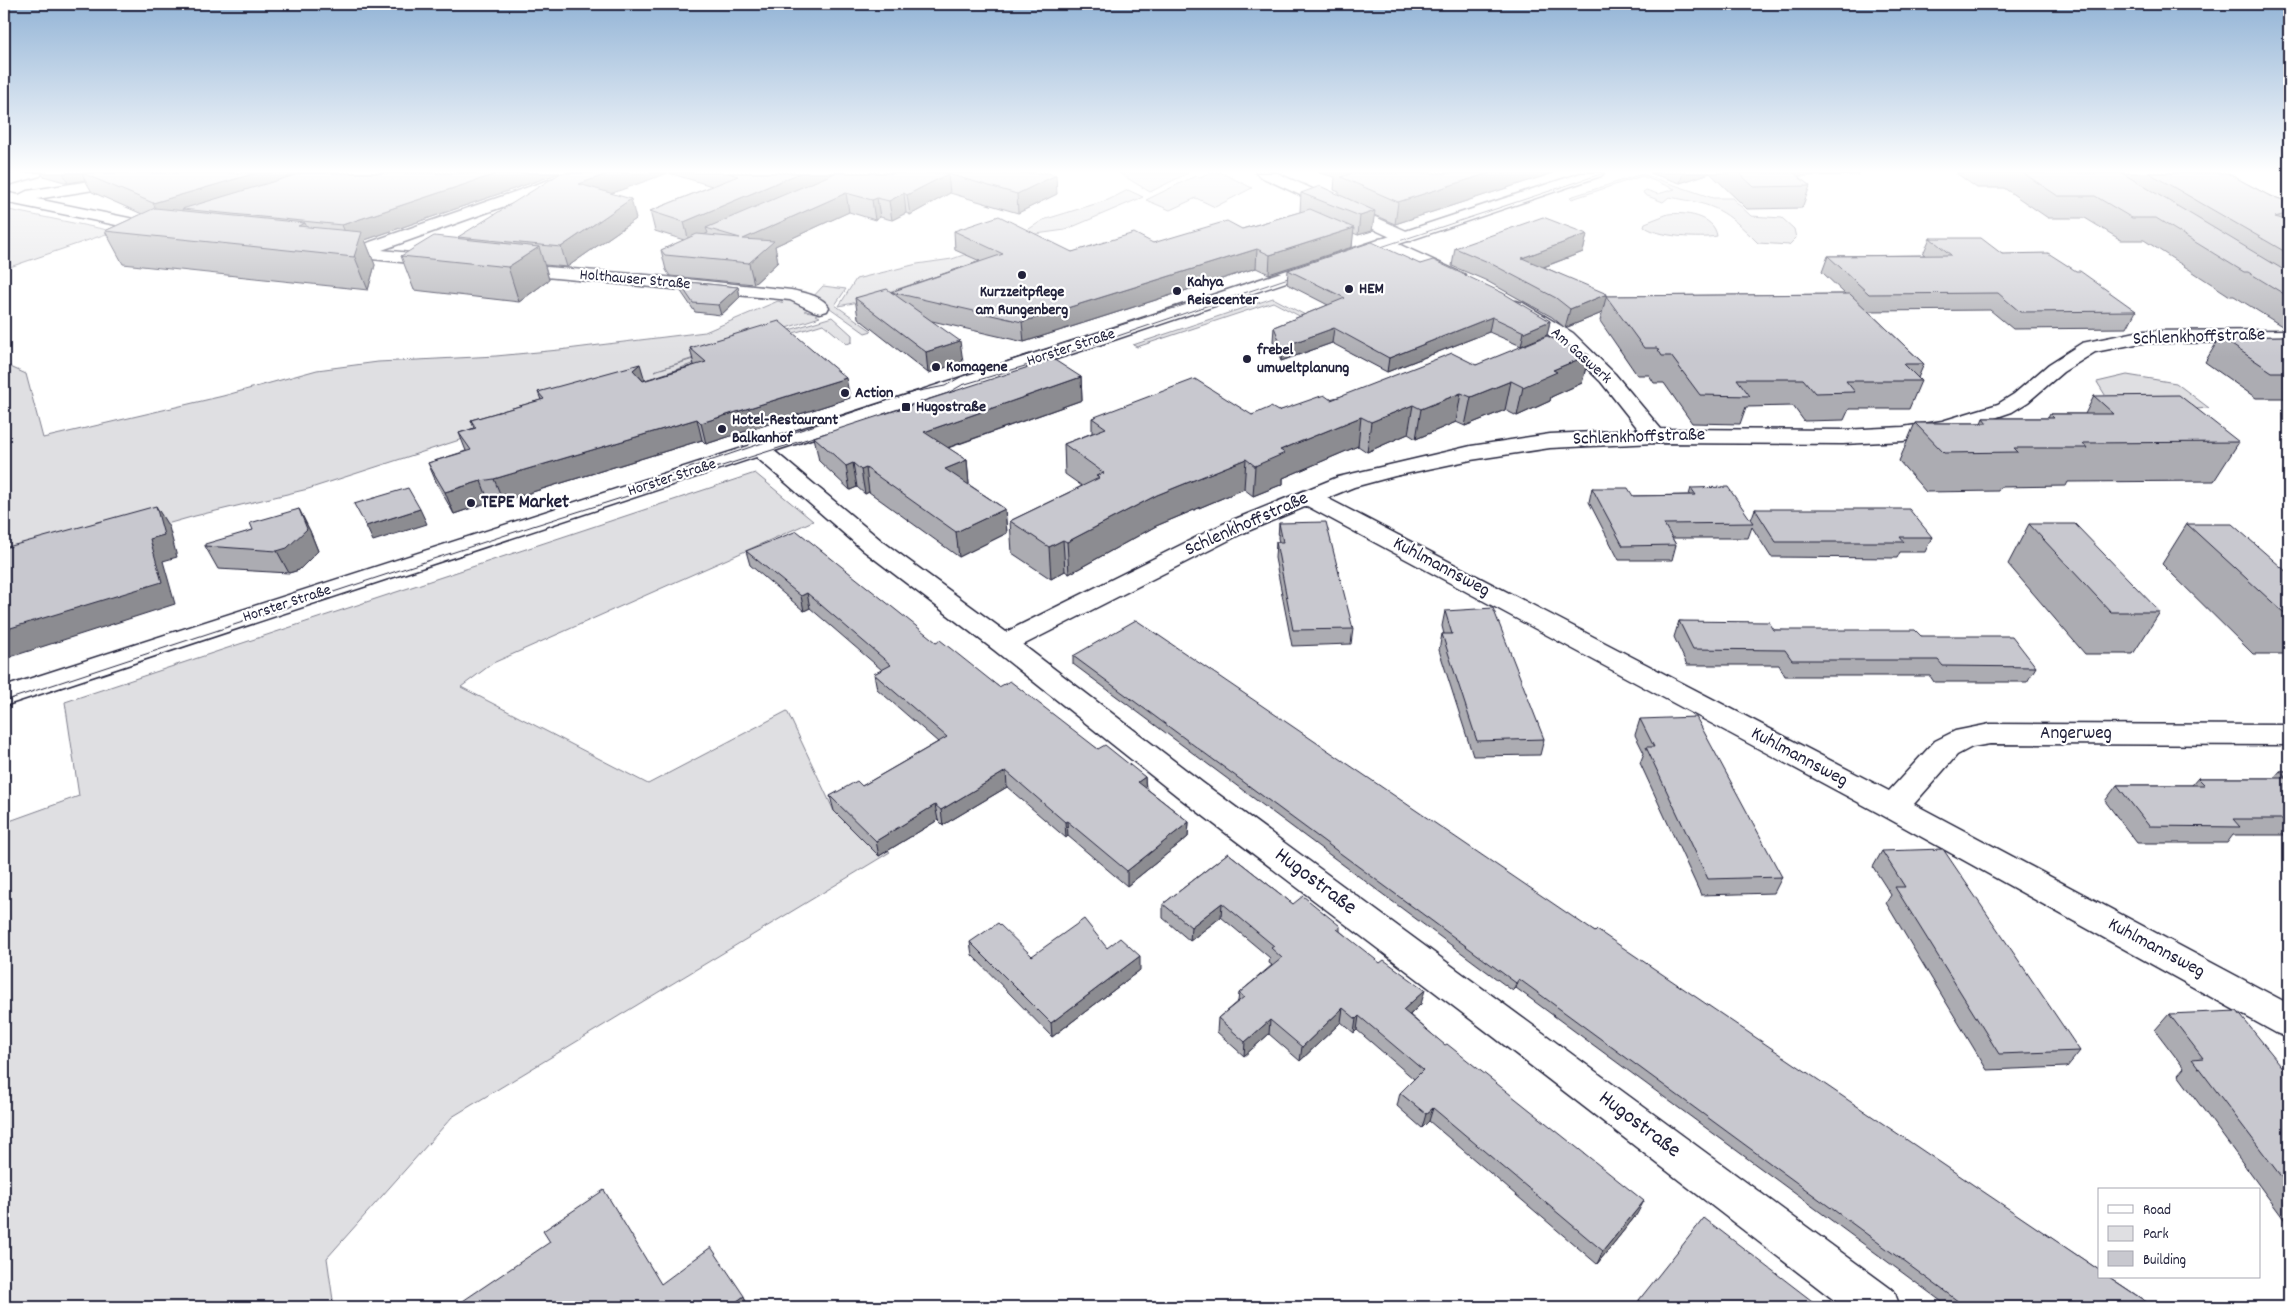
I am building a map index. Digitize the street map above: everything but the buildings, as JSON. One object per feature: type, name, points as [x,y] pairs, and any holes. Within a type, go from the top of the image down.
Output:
[{"type":"street","points":[[363,253],[376,246],[410,234]]},
{"type":"street","points":[[1384,234],[1478,288]]},
{"type":"street","name":"Horster Straße","points":[[4,697],[1412,234]]},
{"type":"street","points":[[314,248],[460,264]]},
{"type":"street","points":[[621,279],[656,264]]},
{"type":"street","name":"Holthauser Straße","points":[[489,267],[647,280],[790,295],[806,299],[820,307]]},
{"type":"street","name":"Am Gaswerk","points":[[1503,300],[1532,315],[1566,337],[1608,378],[1655,436]]},
{"type":"street","name":"Schlenkhoffstraße","points":[[1004,644],[1232,529],[1346,482],[1471,453],[1550,441],[1655,436],[1843,438],[1903,434],[1945,427],[2005,408],[2021,398],[2056,368],[2089,348],[2141,337],[2289,336]]},
{"type":"street","name":"Hugostraße","points":[[758,449],[873,546],[1004,644],[1192,791],[1515,1032],[1878,1307]]},
{"type":"street","name":"Kuhlmannsweg","points":[[1307,497],[1893,807],[2289,1022]]},
{"type":"street","name":"Angerweg","points":[[1893,807],[1946,748],[1965,738],[1990,734],[2289,735]]},
{"type":"green space","points":[[4,234],[106,234],[4,269]]},
{"type":"green space","points":[[1021,234],[1035,234],[1029,235],[992,258],[858,302],[839,306],[856,279],[917,264],[952,259]]},
{"type":"green space","points":[[1664,234],[1716,234],[1717,236],[1690,237]]},
{"type":"green space","points":[[1748,234],[1795,234],[1796,238],[1789,245],[1758,243]]},
{"type":"green space","points":[[823,286],[846,289],[835,305],[872,331],[865,333],[823,303],[812,298]]},
{"type":"green space","points":[[777,295],[814,307],[804,311],[820,313],[816,315],[820,317],[654,371],[832,317],[852,335],[852,342],[847,344],[823,324],[692,364],[601,396],[308,489],[195,516],[4,570],[4,364],[26,374],[43,438],[223,396],[317,370],[378,362],[496,356],[559,350],[705,332],[778,301],[783,303]]},
{"type":"green space","points":[[1273,298],[1345,336],[1341,338],[1273,302],[1137,347],[1133,345]]},
{"type":"green space","points":[[2127,375],[2176,383],[2209,408],[2170,411],[2112,406],[2097,382]]},
{"type":"green space","points":[[755,473],[813,521],[493,663],[461,687],[648,784],[787,711],[834,811],[890,852],[452,1117],[327,1258],[334,1307],[4,1307],[4,823],[79,796],[65,702]]},
{"type":"tram line","points":[[1369,251],[1420,234]]},
{"type":"tram line","points":[[883,414],[948,393],[962,385],[1068,353],[1300,274]]},
{"type":"tram line","points":[[645,483],[914,392],[945,386],[964,375],[1209,297]]},
{"type":"tram line","points":[[4,701],[533,526],[826,433]]},
{"type":"place","name":"Kurzzeitpflege am Rungenberg","points":[[1022,275]]},
{"type":"place","name":"HEM","points":[[1349,289]]},
{"type":"place","name":"Kahya Reisecenter","points":[[1177,291]]},
{"type":"place","name":"frebel umweltplanung","points":[[1247,359]]},
{"type":"place","name":"Komagene","points":[[936,367]]},
{"type":"place","name":"Action","points":[[845,393]]},
{"type":"place","name":"Hugostraße","points":[[906,407]]},
{"type":"place","name":"Hotel-Restaurant Balkanhof","points":[[722,429]]},
{"type":"place","name":"TEPE Market","points":[[471,503]]}]
